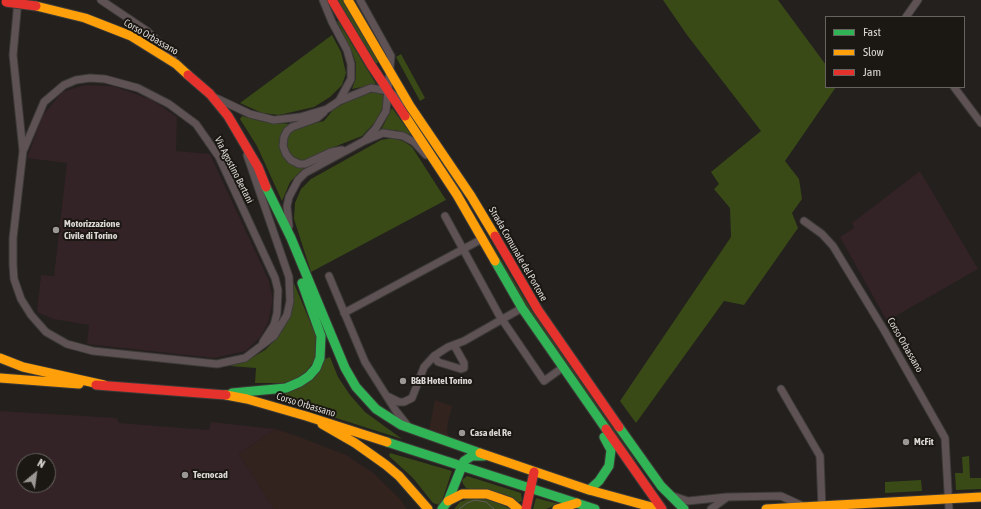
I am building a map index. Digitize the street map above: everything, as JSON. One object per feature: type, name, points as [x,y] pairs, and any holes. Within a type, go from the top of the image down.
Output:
[{"type":"main road","points":[[332,0],[388,92],[440,169],[522,308],[562,368],[663,509]]},
{"type":"main road","name":"Strada Comunale del Portone","points":[[348,0],[410,106],[471,196],[538,310],[661,486],[684,509]]},
{"type":"main road","name":"Corso Orbassano","points":[[3,2],[59,10],[111,27],[150,46],[176,64],[210,94],[239,132],[258,167],[291,238],[345,368],[356,387],[376,409],[400,425],[411,430],[589,490],[659,509]]},
{"type":"main road","points":[[219,394],[286,388],[309,376],[320,358],[322,347],[318,325],[270,195]]},
{"type":"main road","points":[[0,358],[23,367],[104,385]]},
{"type":"main road","name":"Corso Orbassano","points":[[0,378],[219,394],[247,399],[306,416],[595,509]]},
{"type":"main road","points":[[306,416],[355,443],[386,465],[399,476],[428,509]]},
{"type":"main road","points":[[589,490],[603,476],[610,460],[610,450],[600,422]]},
{"type":"main road","points":[[445,505],[464,461],[472,456],[486,456]]},
{"type":"main road","points":[[526,509],[534,472]]},
{"type":"main road","points":[[661,486],[665,505],[663,509]]},
{"type":"main road","points":[[445,505],[455,496],[462,494],[487,494],[510,502],[518,509]]},
{"type":"main road","points":[[766,509],[805,507],[822,508],[948,498],[981,497]]},
{"type":"main road","points":[[557,509],[577,503]]},
{"type":"street","name":"Via Agostino Bertani","points":[[18,0],[13,54],[23,151],[13,238],[14,279],[21,299],[31,315],[46,332],[67,344],[94,351],[217,364],[245,358],[274,336],[282,326],[289,308],[291,288],[289,277],[239,132]]},
{"type":"street","points":[[101,0],[147,31],[162,45],[176,64]]},
{"type":"street","name":"Corso Orbassano","points":[[323,0],[332,22],[347,50],[351,64],[351,79],[339,101]]},
{"type":"street","name":"Corso Orbassano","points":[[360,0],[391,56],[386,111],[382,119],[364,141]]},
{"type":"street","points":[[907,16],[918,0]]},
{"type":"street","name":"Via Agostino Bertani","points":[[23,151],[44,102],[64,85],[76,80],[90,78],[105,79],[138,88],[169,104],[196,124],[218,157],[275,278],[278,290],[277,313],[274,325],[261,346]]},
{"type":"street","name":"Corso Orbassano","points":[[349,149],[331,152],[305,164],[299,164],[291,160],[286,154],[283,146],[284,137],[287,131],[292,127],[317,118],[339,101],[371,88],[388,92],[400,98],[410,106]]},
{"type":"street","points":[[955,88],[981,124]]},
{"type":"street","name":"Corso Orbassano","points":[[210,94],[250,114],[274,120],[300,117],[327,109]]},
{"type":"street","name":"Corso Orbassano","points":[[291,238],[287,217],[287,206],[289,197],[298,180],[305,173],[364,141],[383,133],[402,136],[414,142],[440,169]]},
{"type":"street","points":[[446,216],[502,320],[544,381],[562,368]]},
{"type":"street","name":"Corso Orbassano","points":[[804,220],[822,234],[833,246],[884,330],[945,438],[949,509]]},
{"type":"street","points":[[344,313],[482,239]]},
{"type":"street","points":[[329,276],[365,362],[386,396],[411,430]]},
{"type":"street","points":[[386,396],[399,402],[404,402],[412,398],[424,367],[434,356],[522,308]]},
{"type":"street","points":[[434,356],[438,362],[461,369],[464,368],[464,362],[454,345]]},
{"type":"street","points":[[781,389],[820,456],[822,508]]},
{"type":"street","points":[[668,494],[688,501],[727,497],[781,496],[805,507]]},
{"type":"street","points":[[711,509],[727,497]]},
{"type":"shaded area","points":[[85,85],[113,86],[152,100],[177,117],[176,151],[210,154],[269,281],[273,300],[268,323],[261,336],[246,351],[214,358],[87,344],[89,325],[53,319],[37,312],[41,275],[54,276],[67,163],[27,158],[43,115],[62,92]]},
{"type":"shaded area","points":[[920,171],[978,269],[887,321],[840,237],[854,228],[852,223]]},
{"type":"shaded area","points":[[435,400],[452,406],[447,431],[452,445],[428,436]]},
{"type":"shaded area","points":[[0,411],[117,418],[119,423],[209,430],[211,422],[275,429],[239,454],[274,509],[0,509]]},
{"type":"shaded area","points":[[275,429],[346,455],[373,473],[400,499],[407,509],[274,509],[239,454]]},
{"type":"green space","points":[[337,0],[344,0],[380,61],[376,64]]},
{"type":"green space","points":[[663,0],[778,0],[825,64],[825,88],[835,88],[785,161],[799,179],[802,199],[792,213],[798,228],[744,305],[724,301],[636,423],[620,401],[731,237],[730,208],[714,189],[719,184],[711,172],[761,131],[687,35]]},
{"type":"green space","points":[[337,21],[376,84],[352,89],[356,78],[356,63]]},
{"type":"green space","points":[[332,35],[341,52],[346,73],[342,85],[330,97],[314,107],[279,115],[262,113],[240,103]]},
{"type":"green space","points":[[401,54],[425,98],[420,101],[396,57]]},
{"type":"green space","points":[[373,92],[384,95],[384,105],[376,121],[362,136],[334,147],[313,159],[303,161],[292,156],[287,148],[287,142],[291,132],[296,128],[324,121],[333,110],[355,97]]},
{"type":"green space","points":[[392,108],[411,135],[395,130],[381,130]]},
{"type":"green space","points":[[242,116],[264,122],[291,124],[281,146],[304,168],[290,182],[282,201],[257,146],[240,119]]},
{"type":"green space","points":[[392,138],[403,141],[412,147],[446,200],[311,272],[294,219],[295,203],[301,189],[311,179],[381,140]]},
{"type":"green space","points":[[456,184],[530,308],[636,462],[633,464],[525,308],[454,185]]},
{"type":"green space","points":[[293,281],[317,338],[318,350],[314,361],[306,372],[296,379],[284,383],[255,383],[256,368],[230,366],[250,359],[265,350],[279,336],[292,310]]},
{"type":"green space","points":[[330,357],[338,377],[350,395],[365,412],[402,439],[286,402],[285,393],[319,371],[325,359]]},
{"type":"green space","points":[[390,453],[452,471],[442,501],[439,505],[433,503],[413,478],[389,456]]},
{"type":"green space","points":[[969,456],[970,478],[981,478],[981,489],[956,490],[955,473],[963,473],[962,457]]},
{"type":"green space","points":[[467,476],[521,493],[522,501],[517,503],[466,488],[462,480]]},
{"type":"green space","points":[[921,480],[922,491],[885,493],[885,482]]},
{"type":"green space","points":[[474,497],[490,499],[511,509],[454,509],[460,502]]},
{"type":"green space","points":[[536,498],[559,504],[546,509],[533,509]]},
{"type":"tram line","points":[[459,509],[467,503],[475,500],[486,502],[494,509]]},
{"type":"traffic: fast","points":[[266,187],[291,238],[345,368],[356,387],[376,409],[401,425],[480,453]]},
{"type":"traffic: fast","points":[[495,261],[522,308],[606,429]]},
{"type":"traffic: fast","points":[[232,393],[286,388],[300,382],[309,376],[316,368],[320,358],[321,336],[302,283]]},
{"type":"traffic: fast","points":[[619,427],[661,486],[684,509]]},
{"type":"traffic: fast","points":[[589,490],[599,481],[609,466],[611,450],[604,437]]},
{"type":"traffic: fast","points":[[387,442],[595,509]]},
{"type":"traffic: fast","points":[[442,509],[448,501],[464,461],[472,456],[484,456]]},
{"type":"traffic: slow","points":[[348,0],[410,106],[471,196],[495,236]]},
{"type":"traffic: slow","points":[[36,6],[85,18],[131,36],[176,64],[188,75]]},
{"type":"traffic: slow","points":[[405,116],[457,195],[495,261]]},
{"type":"traffic: slow","points":[[0,358],[23,367],[104,385]]},
{"type":"traffic: slow","points":[[0,378],[79,384]]},
{"type":"traffic: slow","points":[[226,395],[247,399],[306,416],[387,442]]},
{"type":"traffic: slow","points":[[322,424],[355,443],[386,465],[399,476],[428,509]]},
{"type":"traffic: slow","points":[[480,453],[589,490],[659,509]]},
{"type":"traffic: slow","points":[[448,501],[462,494],[487,494],[510,502],[518,509]]},
{"type":"traffic: slow","points":[[766,509],[981,497]]},
{"type":"traffic: slow","points":[[557,509],[577,503]]},
{"type":"traffic: jam","points":[[332,0],[371,65],[405,116]]},
{"type":"traffic: jam","points":[[6,2],[36,6]]},
{"type":"traffic: jam","points":[[188,75],[210,94],[228,116],[258,167],[266,187]]},
{"type":"traffic: jam","points":[[495,236],[538,310],[619,427]]},
{"type":"traffic: jam","points":[[96,385],[226,395]]},
{"type":"traffic: jam","points":[[606,429],[662,509]]},
{"type":"traffic: jam","points":[[526,509],[534,472]]},
{"type":"place","name":"Motorizzazione Civile di Torino","points":[[56,230]]},
{"type":"place","name":"B&B Hotel Torino","points":[[403,381]]},
{"type":"place","name":"Casa del Re","points":[[462,433]]},
{"type":"place","name":"McFit","points":[[906,442]]},
{"type":"place","name":"Tecnocad","points":[[185,475]]}]
